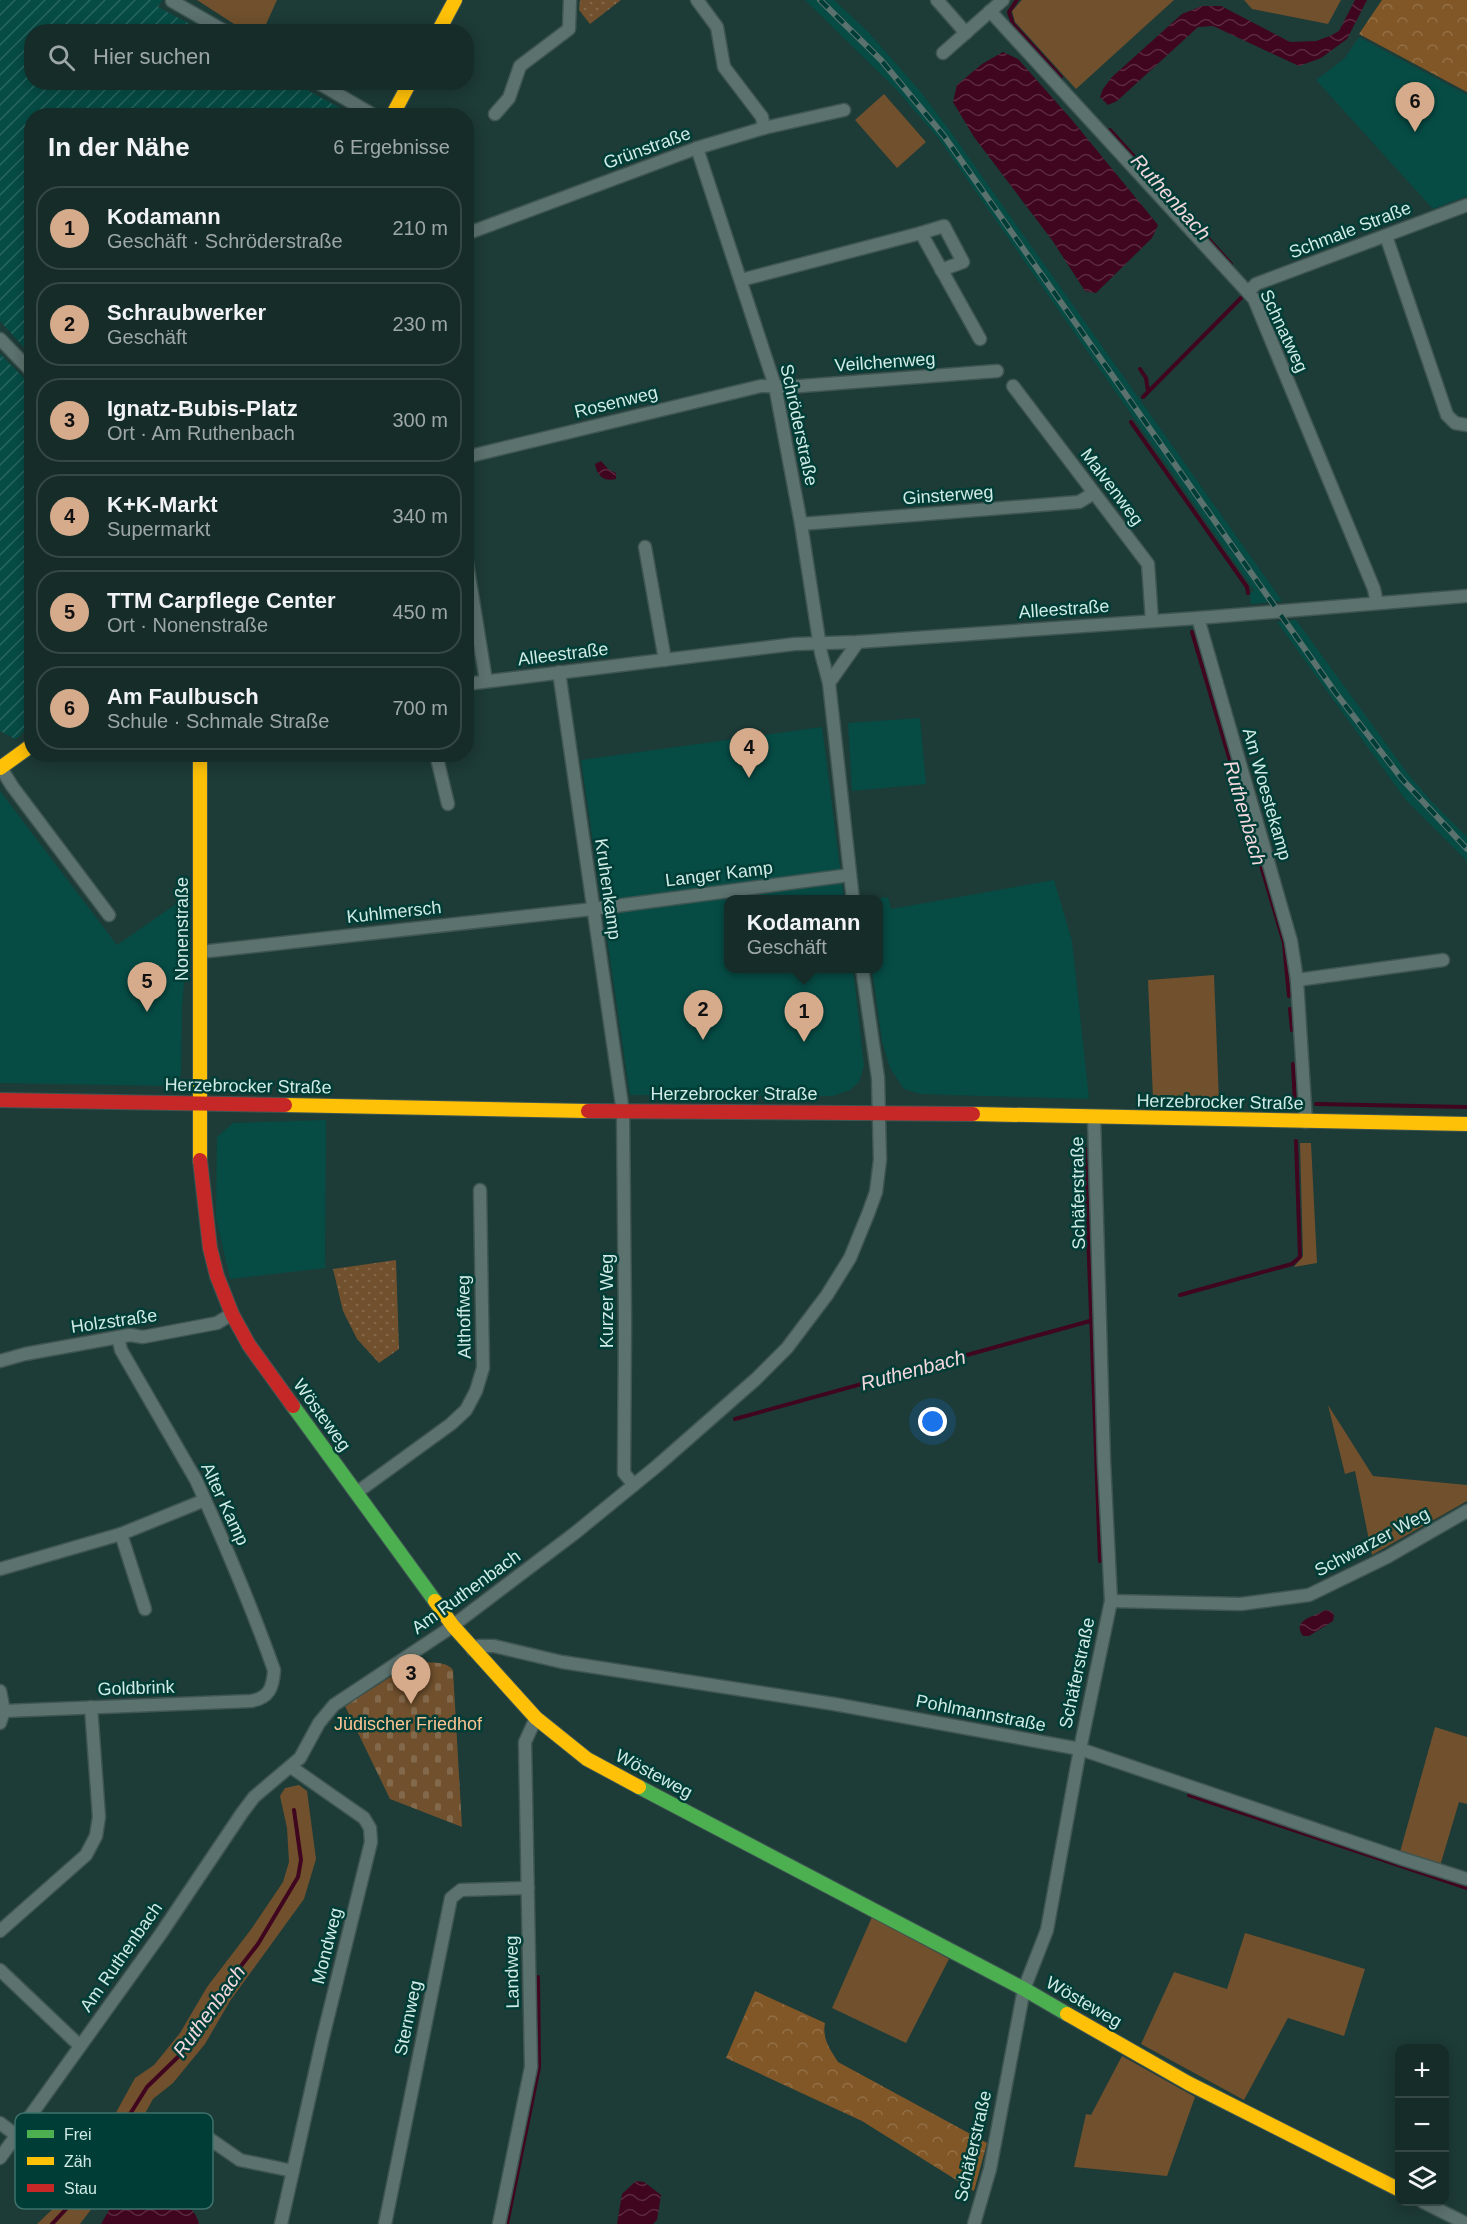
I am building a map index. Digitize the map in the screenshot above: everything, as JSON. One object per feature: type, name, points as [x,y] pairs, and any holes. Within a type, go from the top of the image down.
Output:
[{"type":"street","points":[[442,24],[455,0]]},
{"type":"street","points":[[495,114],[509,98],[520,66],[569,30],[570,0]]},
{"type":"street","points":[[697,0],[717,27],[724,67],[762,117],[764,128]]},
{"type":"street","points":[[937,0],[966,33]]},
{"type":"street","points":[[943,53],[1003,0]]},
{"type":"street","points":[[172,1],[212,24]]},
{"type":"street","name":"Schnatweg","points":[[990,11],[1254,299],[1374,589],[1377,603]]},
{"type":"street","points":[[331,90],[361,108]]},
{"type":"street","points":[[396,108],[406,90]]},
{"type":"street","name":"Grünstraße","points":[[474,231],[697,148],[764,128],[844,110]]},
{"type":"street","name":"Schröderstraße","points":[[697,148],[775,386],[829,683],[852,895]]},
{"type":"street","name":"Schmale Straße","points":[[1248,292],[1256,284],[1467,205]]},
{"type":"street","points":[[741,280],[944,226],[963,262],[941,270]]},
{"type":"street","points":[[921,232],[980,339]]},
{"type":"street","points":[[1386,236],[1447,415],[1455,423],[1467,425]]},
{"type":"street","points":[[0,339],[24,364]]},
{"type":"street","name":"Veilchenweg","points":[[775,386],[788,387],[997,371]]},
{"type":"street","name":"Rosenweg","points":[[474,455],[761,386],[775,386]]},
{"type":"street","name":"Malvenweg","points":[[1013,386],[1148,564],[1152,621]]},
{"type":"street","name":"Ginsterweg","points":[[801,524],[1079,502],[1094,493]]},
{"type":"street","points":[[645,547],[664,660]]},
{"type":"street","name":"Alleestraße","points":[[474,683],[795,644],[858,642],[1198,618],[1467,596]]},
{"type":"street","points":[[474,607],[486,681]]},
{"type":"street","name":"Am Woestekamp","points":[[1198,618],[1291,941],[1297,980],[1306,1122]]},
{"type":"street","points":[[829,683],[858,642]]},
{"type":"street","name":"Kruhenkamp","points":[[559,672],[623,1112]]},
{"type":"street","points":[[24,751],[0,768],[109,915]]},
{"type":"street","name":"Nonenstraße","points":[[200,762],[200,1103]]},
{"type":"street","points":[[438,762],[448,804]]},
{"type":"street","name":"Langer Kamp","points":[[593,909],[850,875]]},
{"type":"street","name":"Kuhlmersch","points":[[200,952],[593,909]]},
{"type":"street","points":[[1297,980],[1443,960]]},
{"type":"street","points":[[863,973],[878,1078],[880,1112]]},
{"type":"street","name":"Herzebrocker Straße","points":[[0,1100],[623,1112],[880,1112],[1467,1124]]},
{"type":"street","name":"Wösteweg","points":[[200,1103],[200,1169],[204,1215],[217,1276],[232,1314],[249,1346],[453,1626],[536,1718],[587,1759],[1024,1989],[1188,2083],[1395,2187]]},
{"type":"street","name":"Kurzer Weg","points":[[623,1112],[624,1473],[634,1485]]},
{"type":"street","name":"Am Ruthenbach","points":[[32,2113],[248,1805],[300,1758],[319,1723],[334,1705],[453,1626],[575,1533],[756,1379],[787,1348],[827,1295],[850,1258],[876,1192],[880,1160],[880,1112]]},
{"type":"street","name":"Schäferstraße","points":[[974,2224],[990,2169],[1024,1989],[1047,1930],[1080,1749],[1111,1601],[1104,1462],[1094,1117]]},
{"type":"street","name":"Althoffweg","points":[[356,1493],[451,1424],[466,1410],[476,1391],[483,1368],[480,1190]]},
{"type":"street","name":"Holzstraße","points":[[0,1361],[25,1354],[118,1337],[143,1336],[217,1323],[232,1314]]},
{"type":"street","name":"Alter Kamp","points":[[118,1337],[121,1350],[196,1480],[246,1591],[274,1670],[274,1683],[268,1694]]},
{"type":"street","points":[[0,1569],[121,1533],[205,1500]]},
{"type":"street","name":"Schwarzer Weg","points":[[1111,1601],[1241,1604],[1309,1595],[1387,1557],[1467,1511]]},
{"type":"street","points":[[121,1533],[144,1610]]},
{"type":"street","name":"Pohlmannstraße","points":[[474,1650],[479,1646],[494,1646],[562,1662],[834,1704],[1080,1749],[1467,1879]]},
{"type":"street","points":[[0,1691],[2,1717]]},
{"type":"street","name":"Goldbrink","points":[[2,1717],[91,1707],[251,1701],[261,1699],[268,1694]]},
{"type":"street","points":[[0,1931],[86,1855],[96,1836],[99,1817],[91,1707]]},
{"type":"street","name":"Landweg","points":[[499,2224],[531,2067],[525,1742],[536,1718]]},
{"type":"street","name":"Mondweg","points":[[281,2224],[323,2037],[371,1842],[370,1828],[364,1818],[291,1767]]},
{"type":"street","name":"Sternweg","points":[[385,2224],[451,1898],[461,1890],[528,1888]]},
{"type":"street","points":[[0,1970],[80,2046]]},
{"type":"street","points":[[0,2123],[15,2134]]},
{"type":"street","name":"Am Ruthenbach","points":[[0,2158],[15,2136]]},
{"type":"street","points":[[213,2141],[240,2160],[293,2171]]},
{"type":"street","points":[[1431,2206],[1467,2224]]},
{"type":"shaded area","points":[[0,0],[162,0],[158,7],[190,24],[24,24],[24,90],[307,90],[340,108],[24,108],[24,347],[0,321]]},
{"type":"shaded area","points":[[805,0],[834,0],[868,32],[920,91],[1282,601],[1251,604],[1250,594],[1254,590],[939,139],[896,89]]},
{"type":"shaded area","points":[[1359,37],[1467,95],[1467,196],[1433,209],[1316,80],[1345,58]]},
{"type":"shaded area","points":[[0,354],[24,378],[24,731],[15,739],[0,731]]},
{"type":"shaded area","points":[[1296,620],[1408,774],[1467,837],[1467,861],[1406,800],[1277,622]]},
{"type":"shaded area","points":[[920,718],[926,784],[852,791],[848,723]]},
{"type":"shaded area","points":[[822,727],[843,895],[724,895],[724,973],[853,973],[864,1066],[859,1082],[850,1090],[833,1096],[630,1095],[581,760]]},
{"type":"shaded area","points":[[0,791],[117,945],[189,895],[182,1007],[181,1075],[176,1084],[171,1086],[0,1083]]},
{"type":"shaded area","points":[[1054,880],[1072,941],[1089,1099],[920,1094],[904,1089],[890,1068],[882,1041],[873,973],[883,973],[883,898],[888,897],[891,909]]},
{"type":"shaded area","points":[[326,1120],[325,1268],[230,1279],[216,1218],[217,1137],[233,1123]]},
{"type":"green space","points":[[197,0],[277,0],[266,24],[234,24]]},
{"type":"green space","points":[[580,0],[621,0],[590,24],[579,10]]},
{"type":"green space","points":[[1022,0],[1174,0],[1076,89],[1015,22],[1012,11]]},
{"type":"green space","points":[[1244,0],[1341,0],[1328,24],[1252,9]]},
{"type":"green space","points":[[1382,0],[1467,0],[1467,92],[1359,34]]},
{"type":"green space","points":[[884,94],[926,142],[897,168],[855,120]]},
{"type":"green space","points":[[1214,975],[1219,1101],[1153,1099],[1148,980]]},
{"type":"green space","points":[[1300,1143],[1311,1143],[1317,1263],[1294,1267],[1303,1256]]},
{"type":"green space","points":[[396,1260],[399,1349],[379,1363],[357,1339],[343,1311],[333,1269]]},
{"type":"green space","points":[[1328,1405],[1373,1476],[1467,1485],[1467,1501],[1372,1555],[1355,1471],[1345,1474]]},
{"type":"green space","name":"Jüdischer Friedhof","points":[[422,1662],[443,1664],[453,1670],[462,1827],[390,1799],[345,1706],[409,1665]]},
{"type":"green space","points":[[1435,1727],[1467,1737],[1467,1804],[1459,1802],[1440,1866],[1400,1852]]},
{"type":"green space","points":[[299,1785],[307,1791],[316,1859],[304,1899],[230,2001],[205,2044],[173,2083],[153,2099],[145,2113],[116,2113],[135,2078],[154,2065],[180,2033],[207,1987],[252,1928],[283,1882],[289,1862],[287,1828],[280,1796],[285,1788]]},
{"type":"green space","points":[[872,1917],[949,1959],[906,2043],[832,2008]]},
{"type":"green space","points":[[1245,1933],[1365,1969],[1344,2036],[1288,2018],[1244,2100],[1141,2044],[1174,1972],[1227,1989]]},
{"type":"green space","points":[[755,1991],[825,2023],[826,2039],[838,2062],[987,2143],[974,2191],[862,2121],[726,2058]]},
{"type":"green space","points":[[1122,2056],[1195,2097],[1167,2176],[1074,2167],[1086,2114],[1091,2115]]},
{"type":"green space","points":[[53,2209],[91,2209],[80,2224],[37,2224]]},
{"type":"water","points":[[1355,0],[1367,0],[1347,39],[1321,58],[1299,66],[1213,26],[1198,27],[1117,101],[1108,105],[1100,97],[1112,77],[1182,14],[1202,6],[1221,6],[1290,42],[1316,41],[1339,31]]},
{"type":"water","points":[[1003,52],[1018,59],[1072,120],[1158,225],[1152,238],[1096,293],[1085,291],[1052,240],[974,137],[953,102],[957,85],[982,64]]},
{"type":"water","points":[[601,461],[609,470],[616,473],[616,479],[608,480],[599,475],[595,464]]},
{"type":"water","points":[[1325,1610],[1331,1611],[1334,1615],[1333,1621],[1309,1636],[1303,1636],[1300,1630],[1302,1622]]},
{"type":"water","points":[[636,2181],[644,2182],[661,2195],[657,2220],[653,2224],[617,2224],[622,2194]]},
{"type":"water","points":[[110,2209],[189,2209],[196,2216],[199,2224],[101,2224]]},
{"type":"waterway","name":"Ruthenbach","points":[[1017,0],[1009,12],[1013,24],[1061,77]]},
{"type":"waterway","name":"Ruthenbach","points":[[1110,130],[1231,264]]},
{"type":"waterway","name":"Ruthenbach","points":[[1143,397],[1241,298]]},
{"type":"waterway","points":[[1140,369],[1146,378],[1148,391]]},
{"type":"waterway","name":"Ruthenbach","points":[[1131,422],[1247,587],[1248,593]]},
{"type":"waterway","name":"Ruthenbach","points":[[1192,632],[1284,943],[1289,996]]},
{"type":"waterway","name":"Ruthenbach","points":[[1290,1009],[1292,1030]]},
{"type":"waterway","name":"Ruthenbach","points":[[1293,1064],[1295,1105]]},
{"type":"waterway","points":[[1316,1104],[1467,1107]]},
{"type":"waterway","name":"Ruthenbach","points":[[1180,1295],[1292,1264],[1300,1257],[1296,1141]]},
{"type":"waterway","points":[[1085,1149],[1100,1561]]},
{"type":"waterway","name":"Ruthenbach","points":[[735,1419],[1090,1321]]},
{"type":"waterway","points":[[1189,1795],[1467,1888]]},
{"type":"waterway","name":"Ruthenbach","points":[[131,2113],[147,2087],[182,2053],[221,1992],[258,1944],[298,1877],[301,1860],[294,1810]]},
{"type":"waterway","points":[[507,2224],[539,2067],[538,1977]]},
{"type":"waterway","name":"Ruthenbach","points":[[52,2224],[66,2209]]},
{"type":"railway","points":[[820,0],[881,60],[944,136],[1335,692],[1402,779],[1467,849]]},
{"type":"traffic: fast","points":[[293,1406],[435,1601]]},
{"type":"traffic: fast","points":[[639,1787],[1024,1989],[1067,2014]]},
{"type":"traffic: slow","points":[[442,24],[455,0]]},
{"type":"traffic: slow","points":[[396,108],[406,90]]},
{"type":"traffic: slow","points":[[0,768],[24,751]]},
{"type":"traffic: slow","points":[[200,762],[200,1160]]},
{"type":"traffic: slow","points":[[285,1105],[588,1111]]},
{"type":"traffic: slow","points":[[973,1114],[1467,1124]]},
{"type":"traffic: slow","points":[[435,1601],[453,1626],[536,1718],[587,1759],[639,1787]]},
{"type":"traffic: slow","points":[[1067,2014],[1188,2083],[1395,2187]]},
{"type":"traffic: jam","points":[[0,1100],[285,1105]]},
{"type":"traffic: jam","points":[[588,1111],[973,1114]]},
{"type":"traffic: jam","points":[[200,1160],[210,1248],[217,1276],[232,1314],[249,1345],[293,1406]]},
{"type":"place","name":"Am Faulbusch","points":[[1415,132]]},
{"type":"place","name":"K+K-Markt","points":[[749,778]]},
{"type":"place","name":"TTM Carpflege Center","points":[[147,1012]]},
{"type":"place","name":"Schraubwerker","points":[[703,1040]]},
{"type":"place","name":"Kodamann","points":[[804,1042]]},
{"type":"place","name":"Ignatz-Bubis-Platz","points":[[411,1704]]}]
